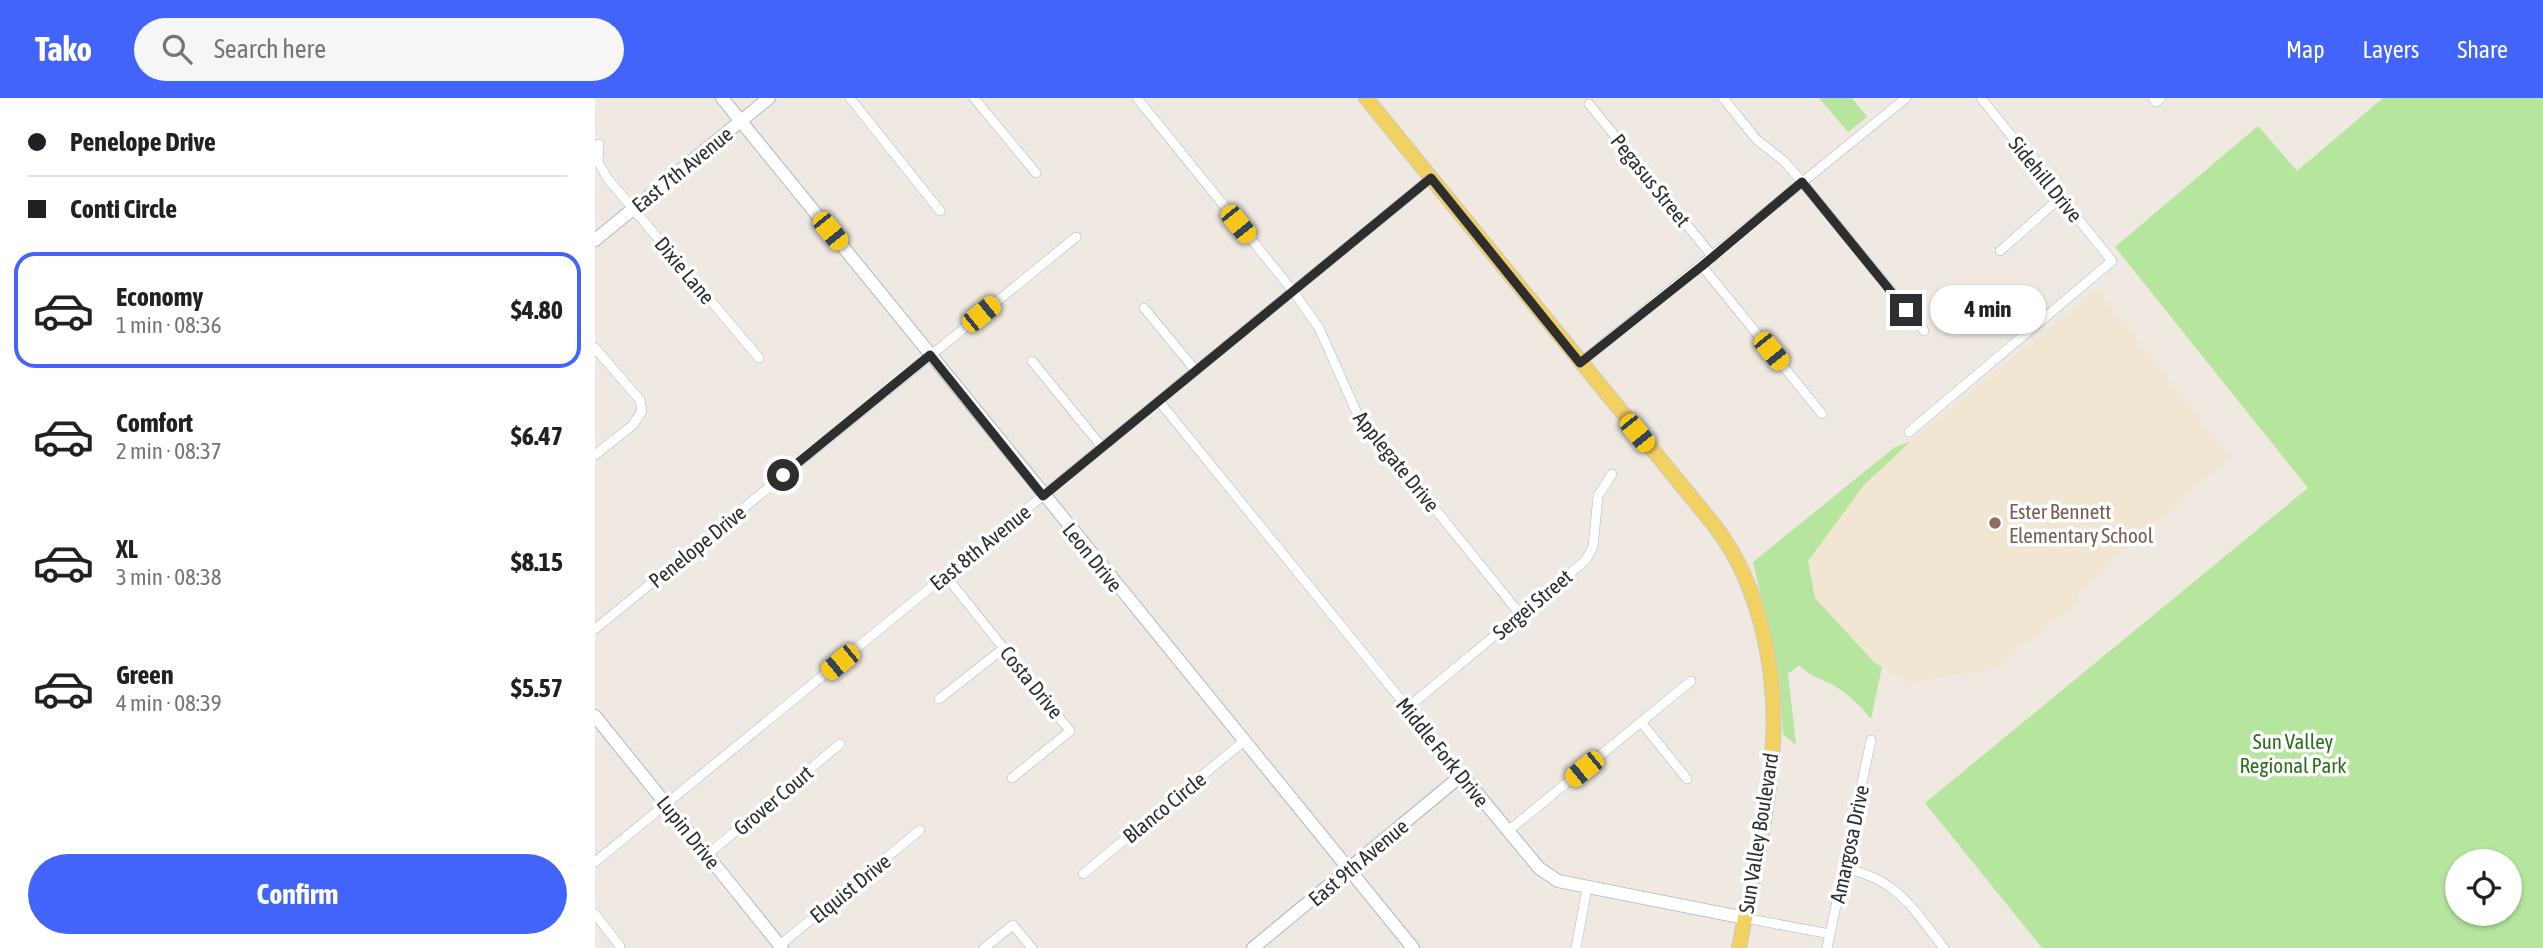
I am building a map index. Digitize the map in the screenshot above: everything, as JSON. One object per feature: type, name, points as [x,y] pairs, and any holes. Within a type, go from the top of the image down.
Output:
[{"type":"main road","name":"Sun Valley Boulevard","points":[[1366,98],[1730,547],[1740,566],[1756,607],[1770,677],[1773,743],[1770,782],[1739,948]]},
{"type":"street","name":"Leon Drive","points":[[722,98],[1413,948]]},
{"type":"street","name":"East 7th Avenue","points":[[595,240],[769,98]]},
{"type":"street","points":[[850,98],[940,211]]},
{"type":"street","points":[[974,98],[1036,173]]},
{"type":"street","name":"Applegate Drive","points":[[1137,98],[1293,291],[1319,328],[1353,407],[1520,614]]},
{"type":"street","points":[[1723,98],[1757,140],[1784,161],[1924,331]]},
{"type":"street","points":[[1580,363],[1906,98]]},
{"type":"street","name":"Sidehill Drive","points":[[1909,432],[2112,261],[1981,98]]},
{"type":"street","points":[[2153,98],[2156,102],[2161,98]]},
{"type":"street","name":"Pegasus Street","points":[[1589,104],[1713,257]]},
{"type":"street","name":"Dixie Lane","points":[[599,144],[598,162],[608,178],[759,358]]},
{"type":"street","name":"East 8th Avenue","points":[[595,862],[1431,178]]},
{"type":"street","points":[[2000,251],[2061,197]]},
{"type":"street","name":"Penelope Drive","points":[[595,629],[1076,237]]},
{"type":"street","points":[[1702,266],[1822,414]]},
{"type":"street","points":[[1144,308],[1196,371]]},
{"type":"street","points":[[595,348],[640,400],[642,411],[633,425],[595,455]]},
{"type":"street","points":[[1031,361],[1102,447]]},
{"type":"street","name":"Middle Fork Drive","points":[[1159,401],[1407,708],[1548,876],[1587,888],[1830,934]]},
{"type":"street","name":"Sergei Street","points":[[1407,708],[1590,554],[1595,539],[1596,504],[1612,474]]},
{"type":"street","name":"Costa Drive","points":[[946,575],[1070,731],[1012,778]]},
{"type":"street","points":[[939,699],[1004,648]]},
{"type":"street","points":[[1508,831],[1691,681]]},
{"type":"street","name":"Lupin Drive","points":[[595,716],[781,947]]},
{"type":"street","points":[[1641,722],[1687,779]]},
{"type":"street","name":"Amargosa Drive","points":[[1827,948],[1871,740]]},
{"type":"street","name":"Blanco Circle","points":[[1083,874],[1244,741]]},
{"type":"street","name":"Grover Court","points":[[707,855],[840,744]]},
{"type":"street","name":"East 9th Avenue","points":[[1260,946],[1462,775]]},
{"type":"street","name":"Elquist Drive","points":[[781,947],[920,830]]},
{"type":"street","points":[[1845,868],[1868,874],[1891,886],[1944,948]]},
{"type":"street","points":[[1576,948],[1587,888]]},
{"type":"street","points":[[595,914],[619,946]]},
{"type":"street","points":[[984,948],[1013,925],[1032,948]]},
{"type":"shaded area","name":"Ester Bennett Elementary School","points":[[2097,290],[2229,457],[2081,588],[2074,605],[1990,670],[1907,682],[1874,662],[1815,598],[1808,561],[1864,485],[1910,442]]},
{"type":"green space","points":[[1819,98],[1852,98],[1867,117],[1848,132]]},
{"type":"green space","name":"Sun Valley Regional Park","points":[[2383,98],[2543,98],[2543,948],[2042,948],[1925,803],[2308,488],[2115,247],[2258,126],[2297,171]]},
{"type":"green space","points":[[1910,442],[1864,485],[1808,561],[1815,598],[1874,662],[1882,667],[1871,719],[1844,692],[1799,665],[1788,674],[1796,745],[1783,734],[1780,682],[1753,562],[1895,447]]},
{"type":"place","name":"Ester Bennett Elementary School","points":[[1995,523]]},
{"type":"route","points":[[783,475],[930,355],[1043,496],[1431,178],[1580,363],[1802,182],[1906,310]]}]
